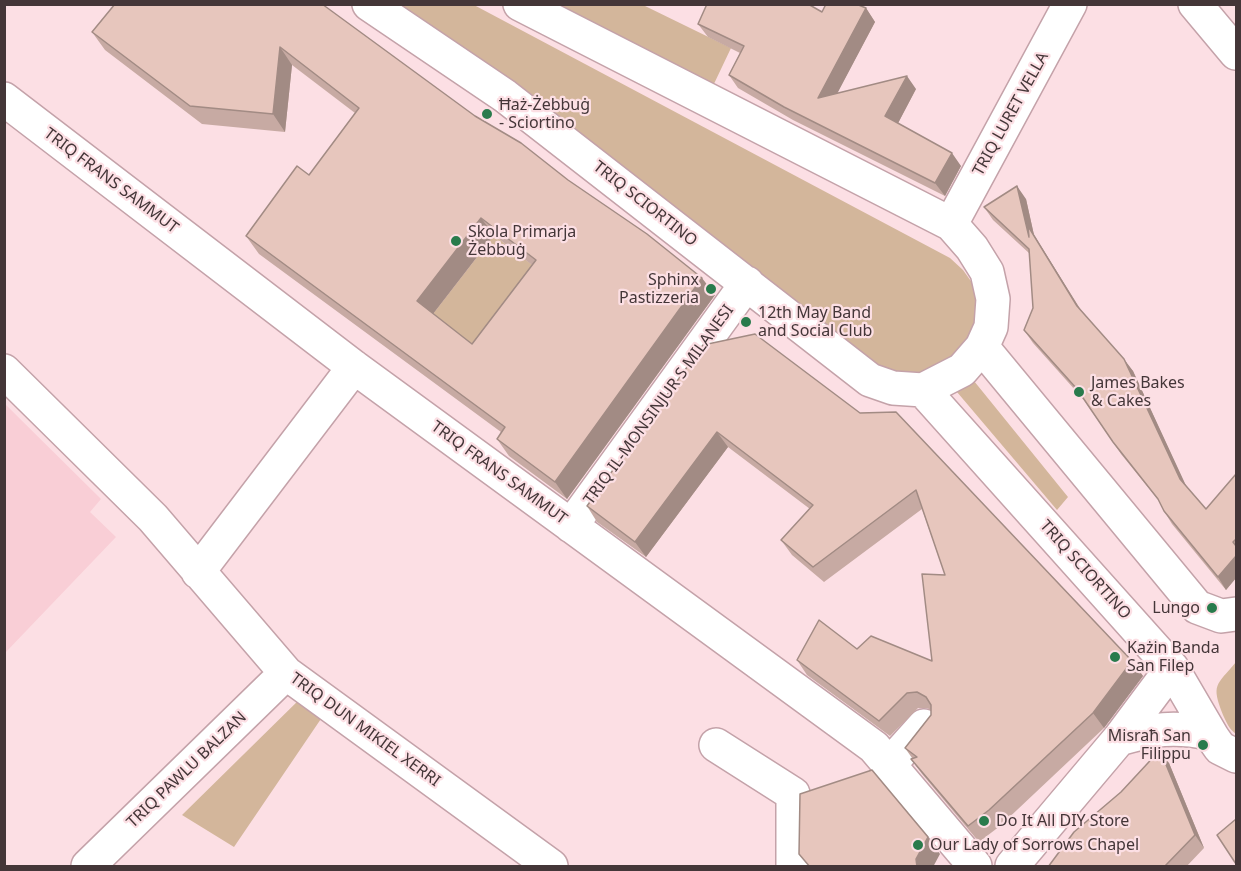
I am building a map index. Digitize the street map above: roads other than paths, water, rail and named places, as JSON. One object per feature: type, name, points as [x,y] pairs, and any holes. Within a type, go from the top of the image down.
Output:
[{"type":"street","name":"TRIQ SCIORTINO","points":[[369,4],[505,96],[870,381],[893,388],[923,390],[1172,668],[1209,733],[1220,748],[1236,756]]},
{"type":"street","points":[[520,4],[951,224],[987,272],[993,299],[991,327],[982,348],[962,370],[923,390]]},
{"type":"street","name":"TRIQ LURET VELLA","points":[[951,224],[1070,4]]},
{"type":"street","points":[[1198,6],[1236,53]]},
{"type":"street","name":"TRIQ FRANS SAMMUT","points":[[4,99],[354,367],[874,747],[975,867]]},
{"type":"street","name":"TRIQ IL-MONSINJUR S MILANESI","points":[[571,526],[747,283]]},
{"type":"street","points":[[982,348],[1197,607],[1231,611]]},
{"type":"street","points":[[198,572],[354,367]]},
{"type":"street","name":"TRIQ DUN MIKIEL XERRI","points":[[4,371],[153,518],[286,673],[551,867]]},
{"type":"street","points":[[1012,867],[1119,739],[1172,668]]},
{"type":"street","name":"TRIQ PAWLU BALZAN","points":[[88,867],[286,673]]},
{"type":"street","points":[[889,765],[924,726]]},
{"type":"street","points":[[1119,739],[1158,728],[1182,728],[1209,733]]},
{"type":"street","points":[[716,745],[793,794],[793,867]]},
{"type":"place","name":"Ħaż-Żebbuġ - Sciortino","points":[[487,114]]},
{"type":"place","name":"Skola Primarja Żebbuġ","points":[[456,241]]},
{"type":"place","name":"Sphinx Pastizzeria","points":[[711,289]]},
{"type":"place","name":"12th May Band and Social Club","points":[[746,322]]},
{"type":"place","name":"James Bakes & Cakes","points":[[1079,392]]},
{"type":"place","name":"Lungo","points":[[1212,608]]},
{"type":"place","name":"Każin Banda San Filep","points":[[1115,657]]},
{"type":"place","name":"Misraħ San Filippu","points":[[1203,745]]},
{"type":"place","name":"Do It All DIY Store","points":[[984,821]]},
{"type":"place","name":"Our Lady of Sorrows Chapel","points":[[918,845]]}]
